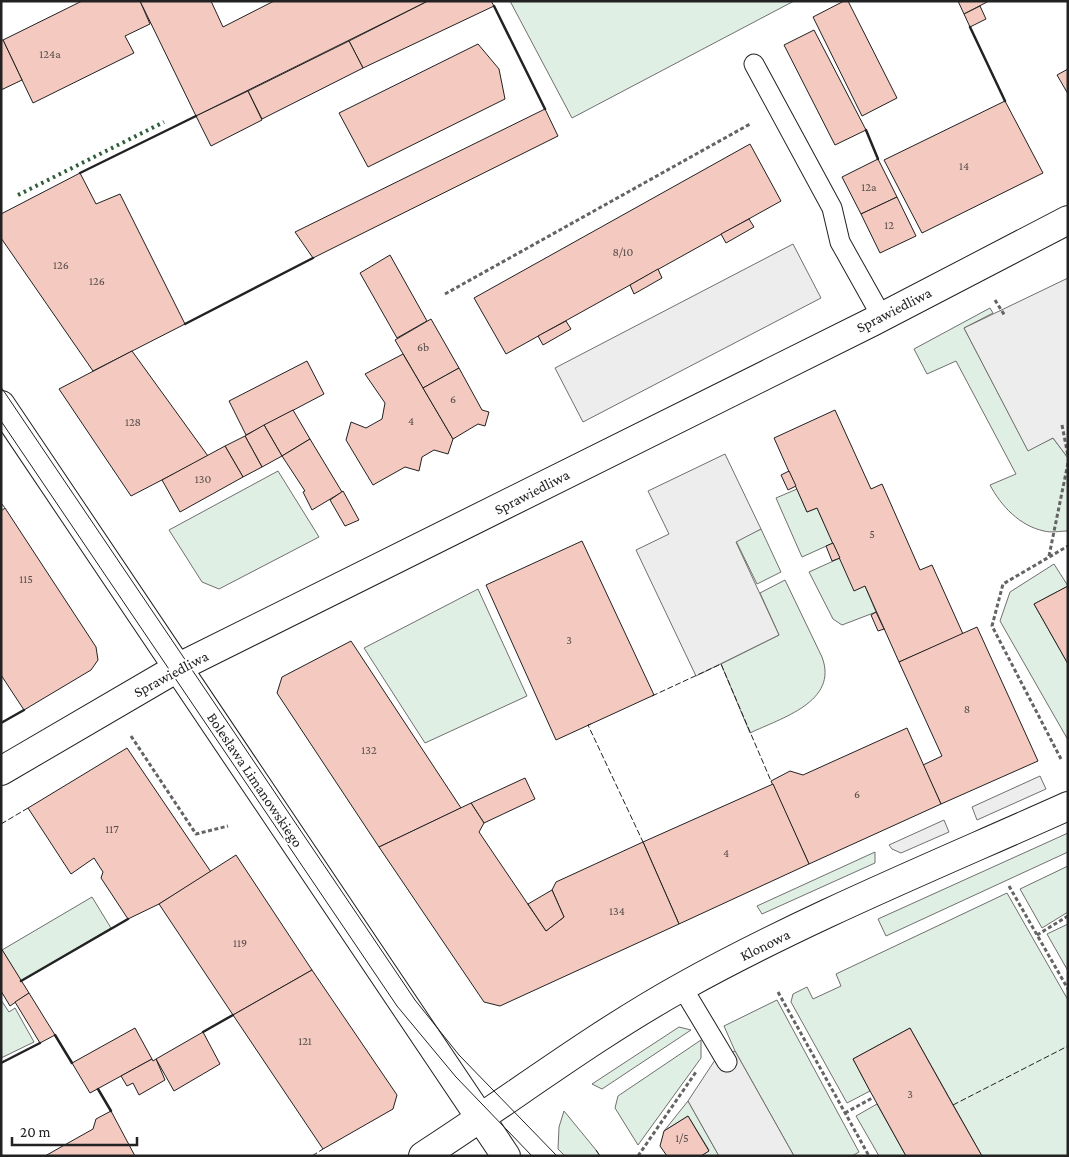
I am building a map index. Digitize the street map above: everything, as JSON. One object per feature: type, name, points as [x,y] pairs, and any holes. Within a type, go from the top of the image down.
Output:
[{"type":"street","name":"Sprawiedliwa","points":[[1,771],[179,667],[882,316],[1068,220]]},
{"type":"street","name":"Bolesława Limanowskiego","points":[[1,405],[179,667],[506,1156]]},
{"type":"street","name":"Klonowa","points":[[423,1156],[586,1045],[682,987],[806,924],[1068,806]]},
{"type":"lane","points":[[754,64],[832,208],[840,242],[882,316]]},
{"type":"lane","points":[[682,987],[727,1062]]},
{"type":"path","points":[[445,294],[778,108]]},
{"type":"path","points":[[995,300],[1004,316]]},
{"type":"path","points":[[1062,425],[1068,456]]},
{"type":"path","points":[[1049,556],[1068,463]]},
{"type":"path","points":[[1061,759],[992,626],[1003,584],[1068,546]]},
{"type":"path","points":[[131,736],[196,834],[228,826]]},
{"type":"path","points":[[1009,886],[1068,989]]},
{"type":"path","points":[[1037,935],[1068,916]]},
{"type":"path","points":[[778,992],[867,1155]]},
{"type":"path","points":[[638,1156],[706,1059],[706,1028]]},
{"type":"path","points":[[845,1113],[874,1097]]},
{"type":"green space","points":[[510,1],[794,1],[572,118]]},
{"type":"green space","points":[[990,308],[993,313],[964,328],[1028,450],[1053,438],[1068,458],[1068,531],[1050,532],[1027,525],[1012,514],[1000,500],[990,485],[1016,474],[956,361],[927,374],[914,349]]},
{"type":"green space","points":[[278,471],[319,537],[219,589],[202,582],[169,530]]},
{"type":"green space","points":[[797,489],[807,512],[817,508],[833,543],[802,557],[776,498]]},
{"type":"green space","points":[[761,529],[781,572],[757,584],[736,541]]},
{"type":"green space","points":[[840,558],[865,586],[876,612],[842,625],[833,619],[809,572]]},
{"type":"green space","points":[[1054,564],[1068,586],[1034,604],[1068,664],[1068,740],[1000,621],[1010,592]]},
{"type":"green space","points":[[785,580],[822,657],[825,673],[822,686],[815,697],[804,706],[750,733],[721,664],[779,635],[760,593]]},
{"type":"green space","points":[[478,589],[527,696],[425,743],[364,648]]},
{"type":"green space","points":[[1068,833],[1068,852],[886,936],[878,919]]},
{"type":"green space","points":[[875,852],[875,863],[762,914],[757,906]]},
{"type":"green space","points":[[1068,866],[1068,912],[1042,928],[1020,889]]},
{"type":"green space","points":[[1007,893],[1068,1000],[1068,1156],[982,1156],[910,1028],[853,1059],[870,1091],[847,1103],[791,1002],[793,994],[807,987],[813,999],[841,986],[836,974]]},
{"type":"green space","points":[[92,897],[111,928],[21,981],[2,950]]},
{"type":"green space","points":[[1068,924],[1068,971],[1047,934]]},
{"type":"green space","points":[[1,1000],[9,1012],[15,1008],[34,1042],[1,1058]]},
{"type":"green space","points":[[777,1000],[859,1152],[852,1156],[794,1156],[735,1051],[724,1026]]},
{"type":"green space","points":[[679,1027],[691,1030],[602,1089],[592,1084]]},
{"type":"green space","points":[[701,1040],[701,1058],[638,1145],[615,1108],[618,1096]]},
{"type":"green space","points":[[688,1101],[719,1156],[701,1156],[709,1150],[688,1116],[664,1131]]},
{"type":"green space","points":[[877,1104],[906,1156],[879,1156],[856,1116]]},
{"type":"green space","points":[[564,1111],[600,1156],[565,1156],[558,1149],[559,1127]]},
{"type":"shaded area","points":[[793,244],[821,298],[583,422],[555,368]]},
{"type":"shaded area","points":[[1068,278],[1068,458],[1053,438],[1028,451],[964,328]]},
{"type":"shaded area","points":[[725,454],[761,529],[736,542],[779,635],[696,676],[636,550],[669,534],[648,491]]},
{"type":"shaded area","points":[[1040,776],[1046,789],[977,820],[972,807]]},
{"type":"shaded area","points":[[944,820],[949,832],[901,853],[892,849],[889,845]]},
{"type":"shaded area","points":[[735,1051],[794,1156],[719,1156],[688,1101],[715,1060]]},
{"type":"building","points":[[82,1],[140,1],[150,24],[125,36],[134,53],[33,103],[3,40]]},
{"type":"building","points":[[140,1],[211,1],[223,27],[274,1],[428,1],[196,116]]},
{"type":"building","points":[[428,1],[491,1],[494,6],[363,68],[349,41]]},
{"type":"building","points":[[844,1],[848,1],[897,98],[862,116],[813,17]]},
{"type":"building","points":[[958,1],[989,1],[964,14]]},
{"type":"building","points":[[980,6],[986,19],[970,27],[964,14]]},
{"type":"building","points":[[814,30],[866,130],[835,145],[784,45]]},
{"type":"building","points":[[1,40],[3,40],[22,80],[1,90]]},
{"type":"building","points":[[349,41],[363,68],[262,119],[248,91]]},
{"type":"building","points":[[478,44],[499,69],[505,99],[368,167],[339,113]]},
{"type":"building","points":[[1068,69],[1068,94],[1057,75]]},
{"type":"building","points":[[248,91],[262,120],[211,146],[196,116]]},
{"type":"building","points":[[1005,101],[1043,173],[922,233],[884,160]]},
{"type":"building","points":[[545,109],[558,136],[313,258],[295,232]]},
{"type":"building","points":[[750,144],[781,201],[506,354],[474,298]]},
{"type":"building","points":[[878,159],[897,197],[861,214],[842,177]]},
{"type":"building","points":[[80,173],[96,204],[120,194],[185,324],[93,371],[1,238],[1,214]]},
{"type":"building","points":[[897,197],[916,236],[880,253],[861,214]]},
{"type":"building","points":[[749,219],[754,227],[726,243],[721,234]]},
{"type":"building","points":[[390,255],[427,321],[397,338],[360,273]]},
{"type":"building","points":[[658,269],[662,278],[634,294],[630,285]]},
{"type":"building","points":[[431,319],[459,368],[423,388],[395,340]]},
{"type":"building","points":[[566,321],[571,329],[543,345],[538,336]]},
{"type":"building","points":[[132,351],[208,456],[131,496],[59,389]]},
{"type":"building","points":[[403,354],[453,439],[448,454],[434,450],[422,457],[419,471],[405,467],[373,485],[346,440],[351,422],[366,428],[382,419],[385,403],[365,374]]},
{"type":"building","points":[[307,361],[324,394],[246,435],[229,401]]},
{"type":"building","points":[[459,368],[482,410],[489,412],[485,426],[478,424],[453,439],[423,388]]},
{"type":"building","points":[[293,410],[310,439],[282,456],[264,425]]},
{"type":"building","points":[[835,410],[871,489],[882,484],[920,570],[932,565],[963,634],[899,662],[865,586],[854,591],[817,508],[807,512],[774,438]]},
{"type":"building","points":[[264,425],[282,456],[262,467],[245,436]]},
{"type":"building","points":[[245,436],[262,467],[243,477],[225,446]]},
{"type":"building","points":[[310,439],[342,492],[312,510],[303,492],[305,491],[282,456]]},
{"type":"building","points":[[225,446],[243,477],[180,512],[162,480]]},
{"type":"building","points":[[789,471],[796,486],[788,490],[781,475]]},
{"type":"building","points":[[343,491],[359,520],[345,526],[330,500]]},
{"type":"building","points":[[5,508],[96,647],[98,660],[91,670],[24,710],[1,675],[1,511]]},
{"type":"building","points":[[582,541],[654,695],[556,740],[486,585]]},
{"type":"building","points":[[833,543],[840,558],[832,561],[826,546]]},
{"type":"building","points":[[1068,586],[1068,664],[1034,604]]},
{"type":"building","points":[[876,612],[884,629],[878,631],[871,615]]},
{"type":"building","points":[[977,627],[1038,761],[941,804],[923,765],[942,756],[899,662]]},
{"type":"building","points":[[351,641],[461,808],[379,847],[277,693],[282,677]]},
{"type":"building","points":[[907,728],[941,804],[809,864],[771,781],[790,771],[803,775]]},
{"type":"building","points":[[127,748],[211,872],[159,904],[128,919],[101,878],[103,872],[94,858],[71,874],[28,808]]},
{"type":"building","points":[[525,778],[535,799],[484,823],[471,803]]},
{"type":"building","points":[[773,784],[809,864],[679,924],[643,842]]},
{"type":"building","points":[[471,803],[484,823],[479,832],[546,931],[564,917],[552,890],[556,882],[643,842],[679,924],[500,1006],[484,1002],[379,847]]},
{"type":"building","points":[[236,855],[312,970],[233,1015],[159,904]]},
{"type":"building","points":[[552,890],[564,917],[546,931],[528,904]]},
{"type":"building","points":[[1,948],[29,993],[10,1006],[1,991]]},
{"type":"building","points":[[312,970],[397,1095],[393,1109],[323,1149],[233,1015]]},
{"type":"building","points":[[29,993],[55,1035],[40,1043],[15,1002]]},
{"type":"building","points":[[135,1028],[152,1059],[90,1093],[72,1063]]},
{"type":"building","points":[[910,1028],[982,1156],[906,1156],[853,1059]]},
{"type":"building","points":[[203,1032],[220,1064],[174,1091],[156,1059]]},
{"type":"building","points":[[152,1059],[153,1061],[156,1059],[165,1080],[139,1095],[133,1083],[127,1086],[121,1076]]},
{"type":"building","points":[[111,1111],[135,1156],[45,1156],[93,1129],[96,1119]]},
{"type":"building","points":[[688,1116],[709,1151],[701,1156],[667,1156],[660,1146],[664,1131]]},
{"type":"tram line","points":[[1,387],[415,1000],[459,1055],[557,1156]]},
{"type":"tram line","points":[[1,421],[397,1006],[456,1077],[532,1156]]},
{"type":"hedge","points":[[18,195],[164,122]]},
{"type":"fence","points":[[1,503],[5,508]]},
{"type":"fence","points":[[652,696],[721,664],[771,781]]},
{"type":"fence","points":[[591,724],[588,725],[643,842]]},
{"type":"fence","points":[[1,824],[28,808]]},
{"type":"fence","points":[[953,1105],[1068,1046]]},
{"type":"fence","points":[[312,1156],[323,1149]]},
{"type":"fence","points":[[596,1150],[600,1156]]},
{"type":"wall","points":[[494,6],[545,109]]},
{"type":"wall","points":[[970,27],[1005,101]]},
{"type":"wall","points":[[80,173],[196,116]]},
{"type":"wall","points":[[866,130],[878,159]]},
{"type":"wall","points":[[185,324],[313,258]]},
{"type":"wall","points":[[1,723],[24,710]]},
{"type":"wall","points":[[21,981],[128,919]]},
{"type":"wall","points":[[203,1032],[233,1015]]},
{"type":"wall","points":[[55,1035],[72,1063]]},
{"type":"wall","points":[[1,1063],[40,1043]]},
{"type":"wall","points":[[98,1089],[111,1111]]}]
